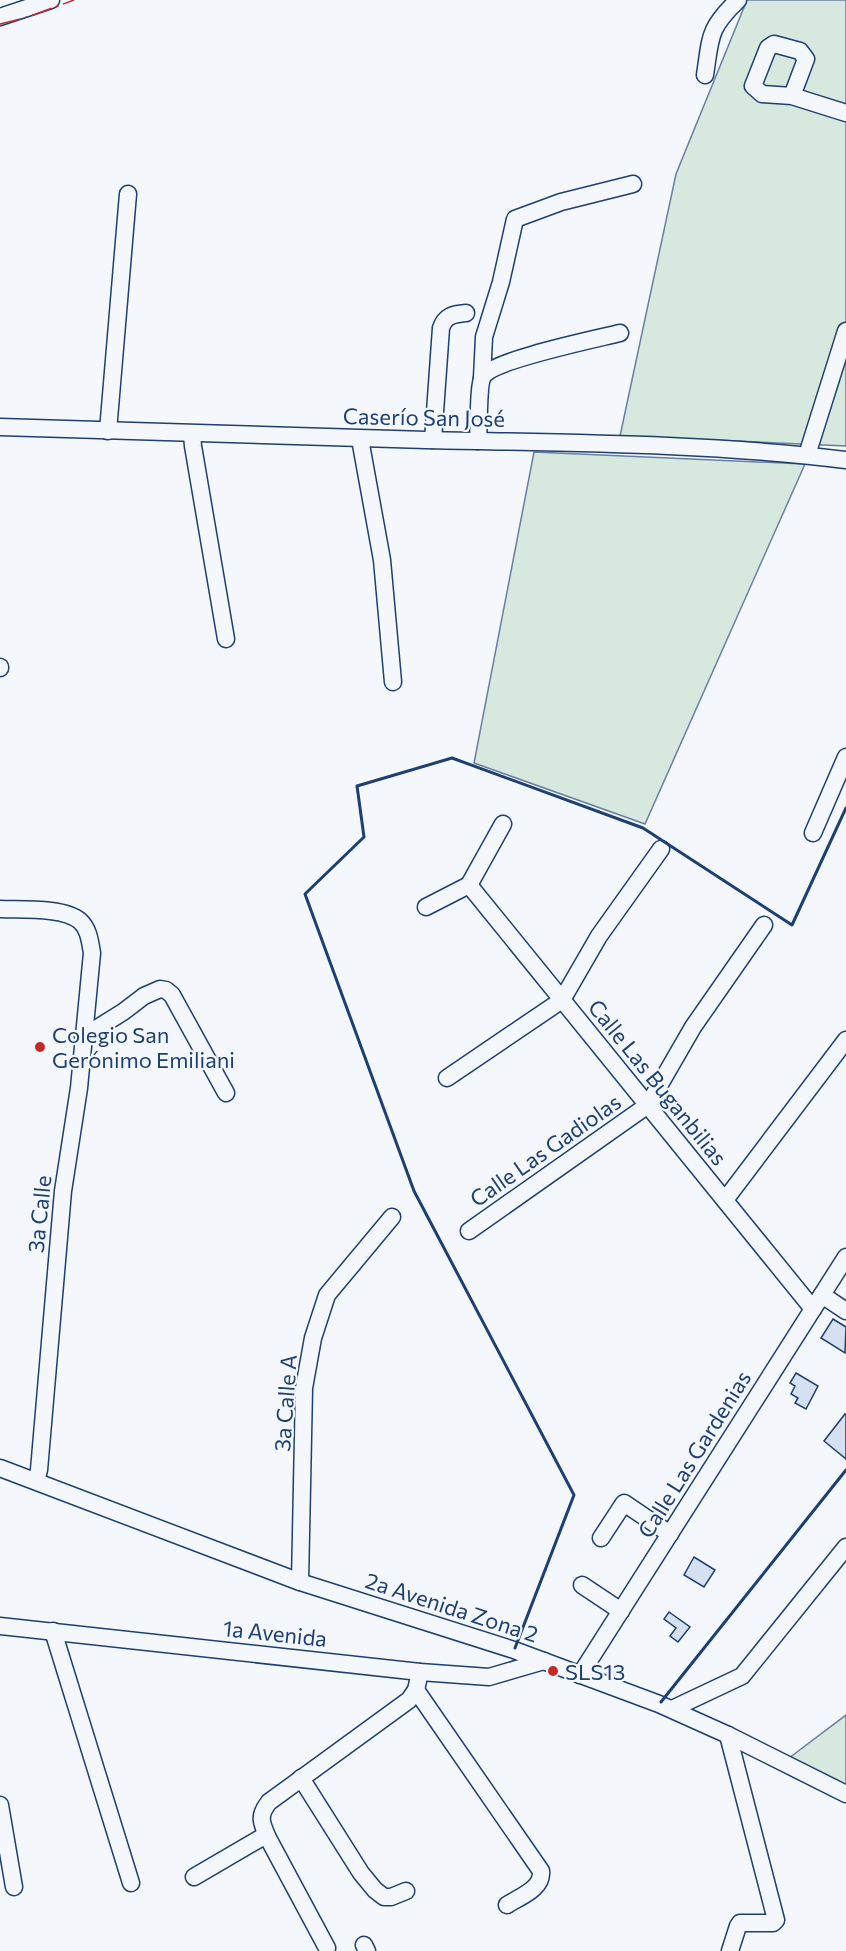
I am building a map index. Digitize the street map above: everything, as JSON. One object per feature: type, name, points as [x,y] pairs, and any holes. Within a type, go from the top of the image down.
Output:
[{"type":"street","points":[[0,17],[51,0]]},
{"type":"street","points":[[705,75],[711,34],[717,22],[738,0]]},
{"type":"street","points":[[792,96],[846,113]]},
{"type":"street","points":[[478,441],[484,337],[501,282],[515,219],[561,202],[633,184]]},
{"type":"street","points":[[108,431],[128,194]]},
{"type":"street","points":[[433,440],[441,328],[448,317],[466,313]]},
{"type":"street","points":[[807,455],[846,331]]},
{"type":"street","points":[[482,378],[491,369],[539,353],[620,333]]},
{"type":"street","name":"Caserío San José","points":[[0,427],[360,439],[620,444],[807,455],[846,460]]},
{"type":"street","points":[[192,434],[226,639]]},
{"type":"street","points":[[360,439],[382,560],[393,682]]},
{"type":"street","points":[[813,833],[846,756]]},
{"type":"street","points":[[426,907],[469,885],[503,824]]},
{"type":"street","points":[[447,1078],[562,1000],[599,936],[661,849]]},
{"type":"street","name":"Calle Las Buganbilias","points":[[469,885],[725,1200],[818,1302],[846,1311]]},
{"type":"street","name":"3a Calle","points":[[0,909],[46,911],[74,918],[80,922],[89,935],[92,952],[79,1088],[63,1191],[39,1470],[36,1481]]},
{"type":"street","points":[[648,1105],[693,1027],[764,925]]},
{"type":"street","points":[[83,1037],[144,996],[160,989],[166,990],[172,995],[226,1093]]},
{"type":"street","points":[[725,1200],[846,1040]]},
{"type":"street","name":"Calle Las Gadiolas","points":[[469,1231],[648,1105]]},
{"type":"street","name":"3a Calle A","points":[[300,1582],[304,1388],[313,1338],[327,1295],[392,1217]]},
{"type":"street","name":"Calle Las Gardenias","points":[[580,1675],[846,1257]]},
{"type":"street","name":"2a Avenida Zona 2","points":[[0,1468],[300,1582],[544,1661],[672,1709],[846,1794]]},
{"type":"street","points":[[602,1538],[624,1503],[670,1534]]},
{"type":"street","points":[[672,1709],[742,1676],[846,1547]]},
{"type":"street","points":[[582,1585],[621,1611]]},
{"type":"street","name":"1a Avenida","points":[[0,1626],[420,1672],[489,1677],[544,1661]]},
{"type":"street","points":[[53,1631],[131,1883]]},
{"type":"street","points":[[327,1948],[266,1835],[262,1822],[262,1810],[269,1802],[410,1700],[416,1690],[420,1672]]},
{"type":"street","points":[[416,1690],[541,1871],[542,1877],[538,1885],[507,1905]]},
{"type":"street","points":[[728,1735],[776,1917],[772,1923],[740,1923],[730,1951]]},
{"type":"street","points":[[301,1779],[361,1873],[375,1890],[384,1897],[391,1897],[406,1891]]},
{"type":"street","points":[[0,1805],[14,1887]]},
{"type":"street","points":[[194,1877],[266,1835]]},
{"type":"shaded area","points":[[747,0],[846,0],[846,446],[620,436],[676,174]]},
{"type":"shaded area","points":[[534,452],[805,464],[645,824],[474,763]]},
{"type":"shaded area","points":[[846,1715],[846,1786],[789,1758]]},
{"type":"building","points":[[833,1319],[846,1327],[845,1353],[821,1338]]},
{"type":"building","points":[[796,1373],[818,1386],[806,1409],[795,1403],[798,1398],[791,1394],[795,1386],[790,1383]]},
{"type":"building","points":[[846,1415],[846,1459],[824,1441]]},
{"type":"building","points":[[694,1557],[715,1570],[704,1587],[684,1575]]},
{"type":"building","points":[[669,1612],[690,1627],[678,1642],[670,1636],[676,1628],[664,1619]]},
{"type":"wall","points":[[515,1648],[574,1495],[414,1191],[305,894],[364,837],[357,786],[452,758],[643,828],[792,925],[846,808]]},
{"type":"wall","points":[[661,1702],[846,1470]]},
{"type":"power","points":[[0,24],[28,17],[74,0]]},
{"type":"place","name":"Colegio San Gerónimo Emiliani","points":[[40,1047]]},
{"type":"place","name":"SLS13","points":[[553,1671]]}]
